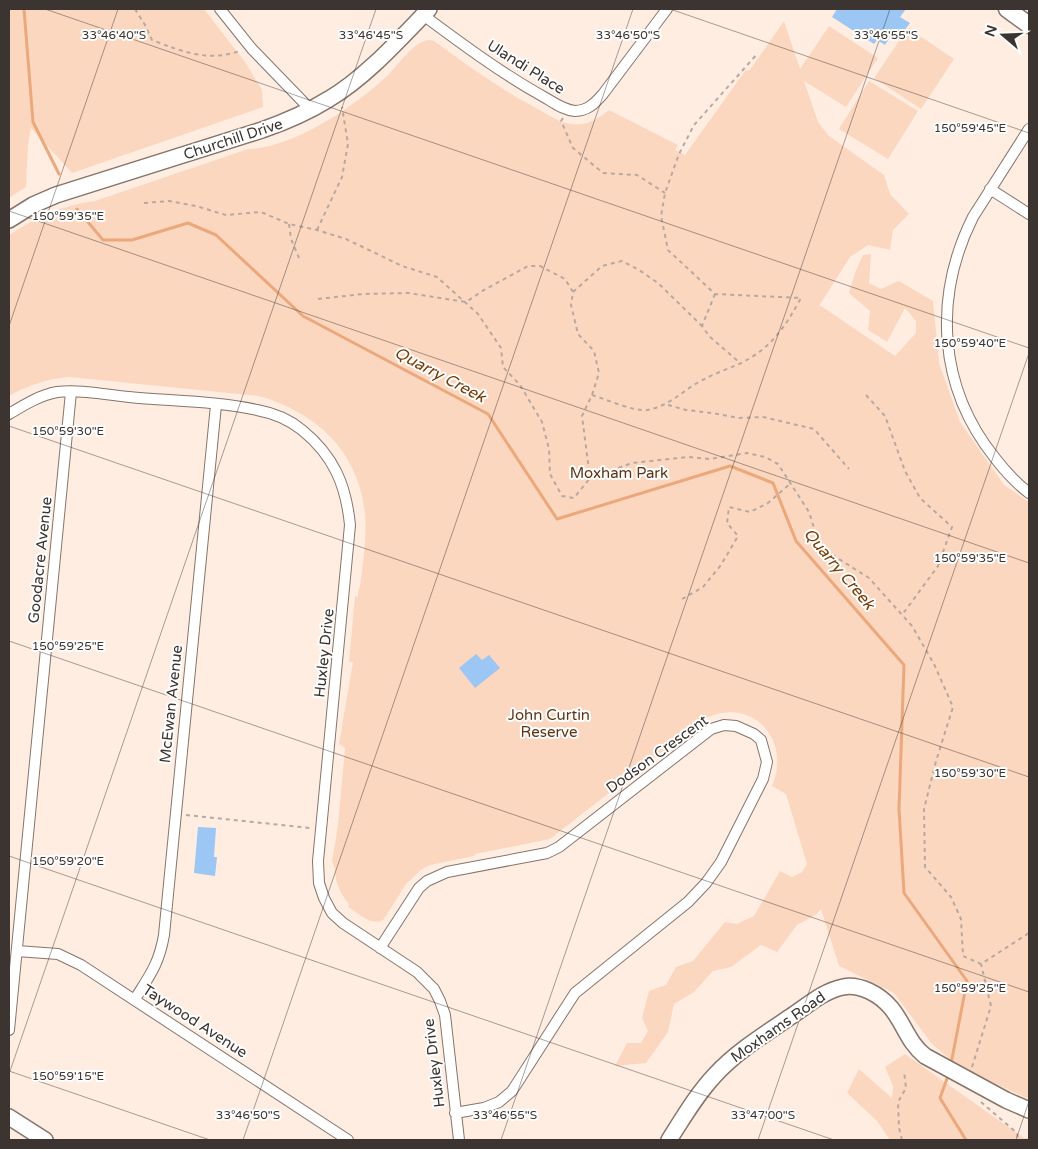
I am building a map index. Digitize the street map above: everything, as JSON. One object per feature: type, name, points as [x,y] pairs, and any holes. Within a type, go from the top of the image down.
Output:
[{"type":"main road","points":[[1007,9],[1029,25]]},
{"type":"street","points":[[220,9],[252,49],[311,110]]},
{"type":"street","name":"Ulandi Place","points":[[426,12],[480,57],[520,84],[566,110],[577,111],[586,109],[595,103],[667,9]]},
{"type":"street","name":"Churchill Drive","points":[[9,220],[33,205],[56,195],[262,130],[311,110],[339,92],[376,62],[426,12]]},
{"type":"street","points":[[1029,128],[965,232],[954,266],[947,308],[948,343],[956,388],[972,425],[1006,472],[1029,493]]},
{"type":"street","points":[[990,189],[1029,214]]},
{"type":"street","name":"Huxley Drive","points":[[9,414],[32,400],[58,392],[257,410],[279,417],[301,429],[317,443],[333,463],[348,502],[350,525],[318,861],[319,883],[332,913],[343,923],[417,972],[434,989],[445,1016],[459,1140]]},
{"type":"street","name":"Goodacre Avenue","points":[[9,1030],[71,392]]},
{"type":"street","name":"McEwan Avenue","points":[[135,999],[157,964],[161,952],[216,405]]},
{"type":"street","name":"Dodson Crescent","points":[[380,948],[420,888],[427,881],[446,872],[547,853],[559,847],[711,729],[724,725],[736,726],[754,734],[761,740],[767,762],[763,779],[720,862],[706,883],[688,902],[575,992],[512,1091],[499,1102],[484,1108],[455,1113]]},
{"type":"street","name":"Taywood Avenue","points":[[17,950],[58,954],[70,959],[135,999],[348,1140]]},
{"type":"street","name":"Moxhams Road","points":[[670,1140],[697,1097],[713,1076],[727,1063],[741,1051],[817,999],[841,987],[854,986],[882,1000],[898,1016],[915,1047],[931,1060],[1006,1100],[1029,1110]]},
{"type":"street","points":[[9,1117],[45,1140]]},
{"type":"path","points":[[135,9],[152,40],[176,49],[208,56],[227,55],[252,49]]},
{"type":"path","points":[[592,395],[645,410],[666,405],[695,384],[740,364],[769,344],[787,324],[801,298],[715,294],[668,250],[661,216],[665,193],[679,154],[694,125],[758,53]]},
{"type":"path","points":[[317,230],[342,177],[348,144],[339,92]]},
{"type":"path","points":[[566,110],[561,121],[573,148],[602,173],[637,176],[665,193]]},
{"type":"path","points":[[144,203],[169,201],[196,206],[226,215],[261,212],[288,224],[346,239],[402,266],[437,277],[478,314],[501,348],[504,367],[520,385],[542,422],[549,449],[550,474],[562,496],[574,498],[590,478],[632,463],[688,457],[710,460],[747,454],[765,457],[778,464],[809,512],[820,547],[870,578],[912,626],[934,664],[953,708],[936,761],[924,809],[925,866],[951,897],[961,919],[964,956],[981,964]]},
{"type":"path","points":[[288,224],[291,239],[299,258]]},
{"type":"path","points":[[590,478],[582,416],[599,374],[594,351],[578,334],[571,305],[573,292],[602,266],[622,261],[658,282],[702,326],[709,336],[740,364]]},
{"type":"path","points":[[318,299],[408,292],[466,302],[528,266],[540,266],[565,279],[573,292]]},
{"type":"path","points":[[702,326],[715,294]]},
{"type":"path","points":[[866,394],[886,416],[905,471],[920,498],[952,527],[938,566],[902,615]]},
{"type":"path","points":[[666,405],[739,418],[763,417],[814,429],[849,469]]},
{"type":"path","points":[[682,599],[703,587],[721,565],[738,536],[727,523],[729,507],[750,512],[768,503],[791,483]]},
{"type":"path","points":[[176,814],[321,829]]},
{"type":"path","points":[[981,964],[1029,932]]},
{"type":"path","points":[[964,1078],[975,1060],[991,1006],[981,964]]},
{"type":"path","points":[[902,1140],[899,1128],[898,1102],[906,1088],[904,1071]]},
{"type":"path","points":[[980,1102],[1017,1133],[1018,1140]]},
{"type":"green space","points":[[9,9],[204,9],[245,62],[262,90],[263,107],[72,173],[31,128],[28,145],[26,187],[9,198]]},
{"type":"green space","name":"Moxham Park","points":[[784,21],[800,69],[829,26],[878,58],[846,107],[804,81],[818,122],[829,136],[884,175],[890,194],[909,214],[893,230],[890,250],[868,245],[850,257],[819,306],[895,356],[916,333],[916,321],[905,308],[887,342],[868,330],[870,311],[849,293],[863,255],[871,254],[869,283],[881,289],[899,281],[933,301],[939,363],[960,422],[1004,485],[1029,502],[1029,1098],[958,1066],[932,1044],[894,993],[839,966],[821,909],[817,914],[797,925],[777,952],[761,945],[731,967],[713,971],[694,992],[674,1004],[668,1032],[646,1063],[615,1066],[627,1043],[641,1043],[648,1031],[642,1018],[649,991],[666,985],[676,967],[693,961],[725,922],[737,924],[754,916],[780,871],[792,877],[802,872],[807,864],[786,794],[772,786],[777,768],[776,751],[771,737],[762,725],[750,716],[735,712],[718,714],[701,721],[550,839],[430,865],[421,870],[406,884],[384,919],[375,922],[361,916],[348,907],[349,904],[338,885],[332,862],[338,825],[345,748],[339,744],[353,662],[349,662],[355,596],[358,597],[360,586],[365,540],[365,513],[361,491],[354,471],[344,453],[316,424],[280,403],[259,396],[69,377],[38,383],[9,396],[9,235],[39,218],[72,205],[95,201],[248,149],[266,147],[304,133],[359,100],[388,75],[415,46],[428,40],[434,41],[497,85],[557,120],[571,124],[582,124],[596,119],[609,110],[678,145],[675,150],[685,155],[745,71],[750,70]]},
{"type":"green space","points":[[908,28],[954,59],[921,109],[874,78]]},
{"type":"green space","points":[[869,81],[918,111],[888,159],[839,129]]},
{"type":"green space","points":[[905,1054],[1024,1138],[1029,1138],[1029,1140],[890,1140],[877,1121],[847,1093],[859,1069],[892,1098],[893,1086],[885,1067]]},
{"type":"building","points":[[837,9],[906,9],[900,17],[910,23],[901,35],[894,31],[885,45],[877,40],[874,44],[832,17]]},
{"type":"building","points":[[476,654],[482,660],[489,655],[500,668],[475,688],[459,668]]},
{"type":"building","points":[[198,827],[216,828],[214,857],[217,857],[215,876],[194,873]]},
{"type":"waterway","name":"Quarry Creek","points":[[24,9],[33,122],[59,174]]},
{"type":"waterway","name":"Quarry Creek","points":[[77,209],[103,240],[132,240],[188,223],[216,235],[303,316],[488,414],[557,519],[730,466],[773,483],[796,541],[904,665],[899,809],[904,893],[967,981],[951,1064]]},
{"type":"waterway","name":"Quarry Creek","points":[[949,1073],[940,1098],[966,1140]]},
{"type":"park label","name":"John Curtin Reserve","points":[[549,724]]}]
